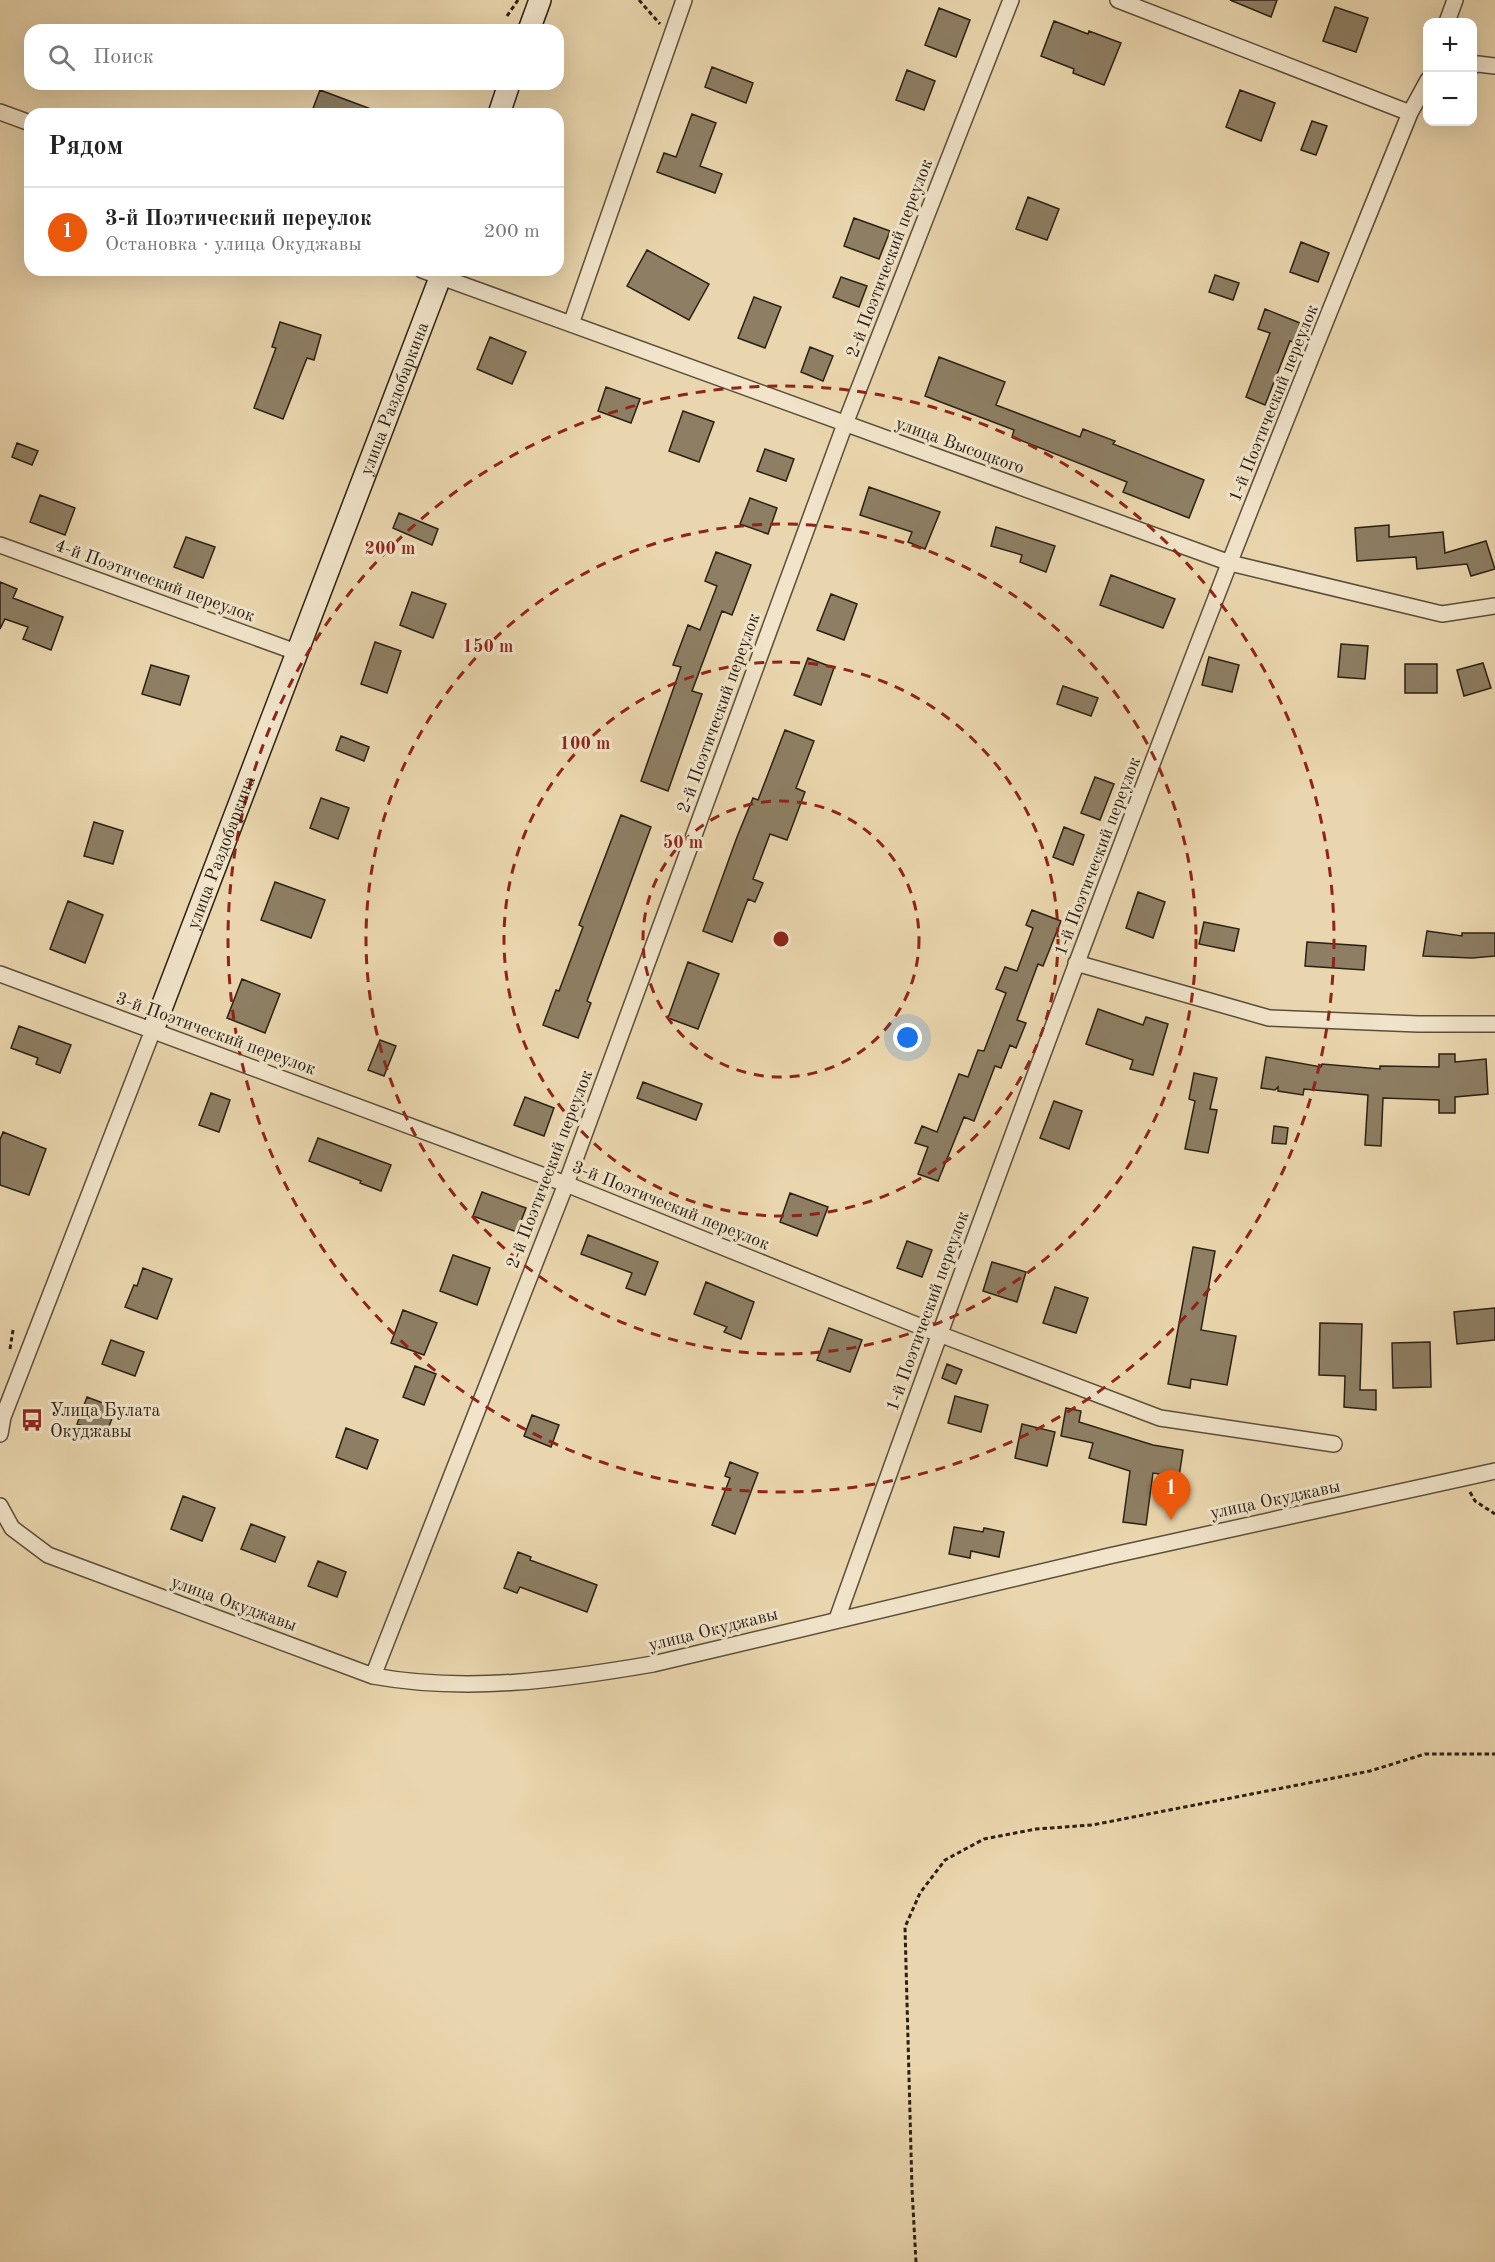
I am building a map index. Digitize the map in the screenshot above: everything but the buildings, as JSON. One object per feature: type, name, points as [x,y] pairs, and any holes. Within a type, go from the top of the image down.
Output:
[{"type":"street","points":[[531,24],[540,0]]},
{"type":"street","points":[[570,324],[684,0]]},
{"type":"street","name":"2-й Поэтический переулок","points":[[374,1676],[566,1184],[845,424],[1011,0]]},
{"type":"street","points":[[1118,0],[1410,113]]},
{"type":"street","points":[[1448,18],[1455,0]]},
{"type":"street","points":[[1477,64],[1495,66]]},
{"type":"street","points":[[501,108],[508,90]]},
{"type":"street","name":"1-й Поэтический переулок","points":[[837,1619],[1076,963],[1230,563],[1410,113],[1423,90]]},
{"type":"street","points":[[0,112],[24,121]]},
{"type":"street","name":"улица Раздобаркина","points":[[0,1434],[2,1417],[153,1030],[296,652],[434,276]]},
{"type":"street","name":"улица Высоцкого","points":[[445,276],[570,324],[1230,563],[1442,614],[1495,606]]},
{"type":"street","name":"4-й Поэтический переулок","points":[[0,545],[296,652]]},
{"type":"street","points":[[1076,963],[1269,1018],[1418,1024],[1495,1024]]},
{"type":"street","name":"3-й Поэтический переулок","points":[[0,974],[566,1184],[939,1334],[1160,1418],[1334,1444]]},
{"type":"street","points":[[1463,1478],[1495,1471]]},
{"type":"street","name":"улица Окуджавы","points":[[0,1506],[12,1528],[48,1555],[374,1676],[408,1682],[452,1685],[512,1684],[580,1677],[653,1664],[1109,1556],[1463,1478]]},
{"type":"path","points":[[507,16],[518,0]]},
{"type":"path","points":[[639,0],[671,37]]},
{"type":"path","points":[[1463,1478],[1475,1501],[1495,1514]]},
{"type":"path","points":[[916,2262],[908,2089],[905,1927],[920,1893],[945,1860],[984,1839],[1036,1829],[1092,1826],[1370,1771],[1425,1754],[1495,1754]]},
{"type":"place","name":"Улица Булата Окуджавы","points":[[32,1420]]},
{"type":"place","name":"3-й Поэтический переулок","points":[[1171,1520]]}]
